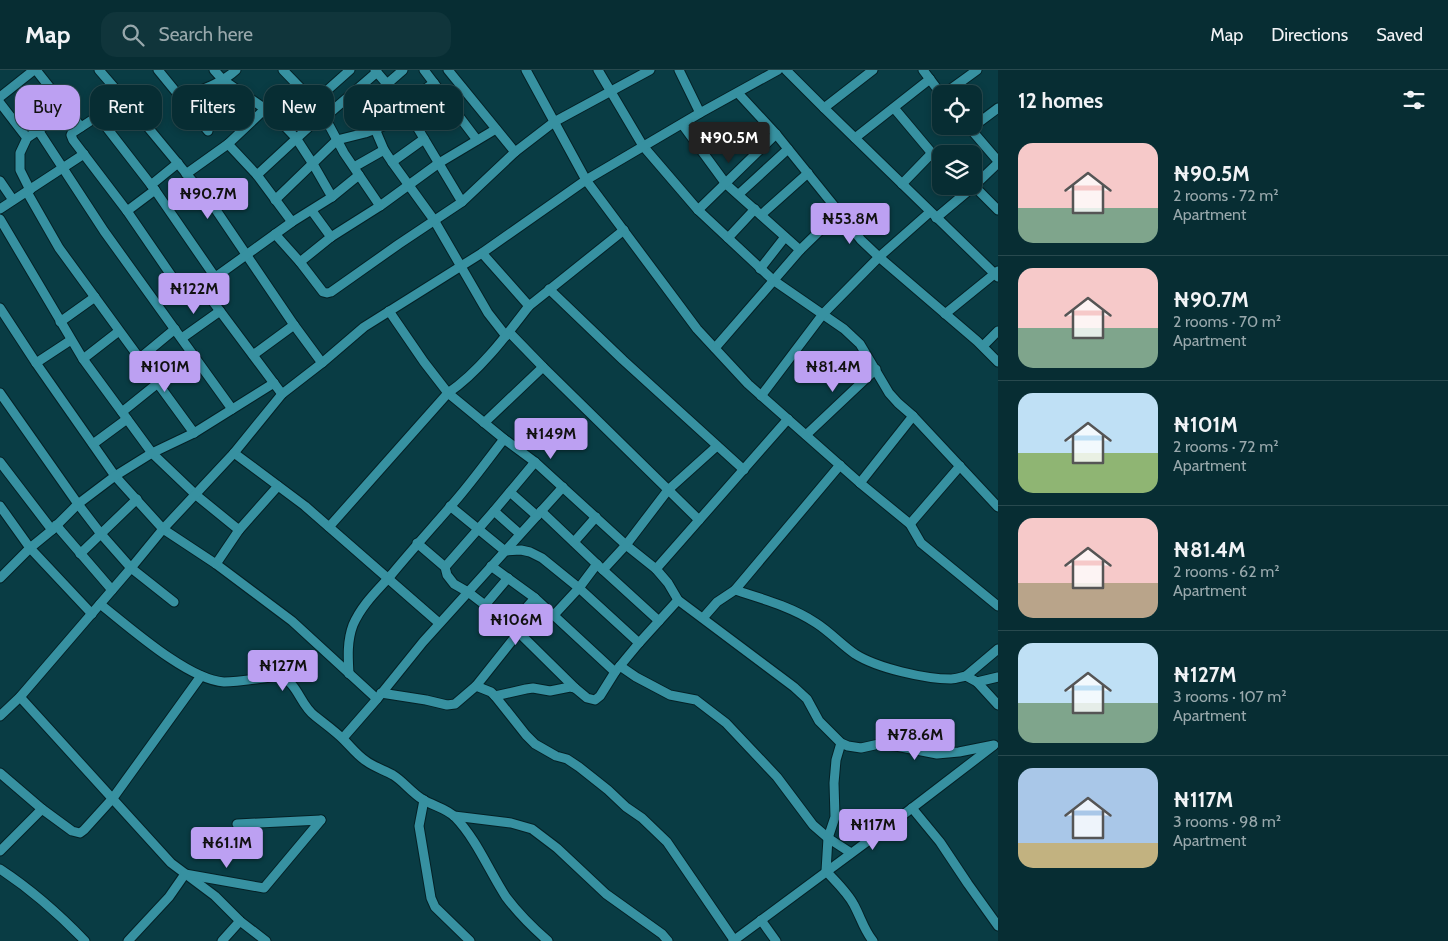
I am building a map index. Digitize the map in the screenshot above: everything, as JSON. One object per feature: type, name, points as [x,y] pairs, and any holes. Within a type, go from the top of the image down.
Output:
[{"type":"street","points":[[0,97],[35,70],[81,127]]},
{"type":"street","points":[[99,70],[214,207],[322,363]]},
{"type":"street","points":[[158,70],[172,88]]},
{"type":"street","points":[[214,70],[223,80],[264,108]]},
{"type":"street","points":[[211,85],[229,77],[236,70]]},
{"type":"street","points":[[283,70],[298,85]]},
{"type":"street","points":[[333,85],[350,70]]},
{"type":"street","points":[[334,107],[376,71],[386,84],[403,70]]},
{"type":"street","points":[[424,70],[434,83],[432,85]]},
{"type":"street","points":[[448,70],[515,152]]},
{"type":"street","points":[[526,70],[586,180],[698,329],[748,384],[860,483],[910,524],[921,543],[998,606]]},
{"type":"street","points":[[598,70],[644,146],[698,210],[773,280],[823,314],[860,344],[889,393],[998,506]]},
{"type":"street","points":[[275,234],[323,292],[331,292],[462,202],[515,152],[554,122],[650,70]]},
{"type":"street","points":[[680,70],[700,113]]},
{"type":"street","points":[[0,716],[20,697],[163,529],[234,453],[282,394],[322,363],[364,326],[482,253],[586,180],[778,70]]},
{"type":"street","points":[[786,70],[933,215],[997,274],[945,314]]},
{"type":"street","points":[[824,108],[873,70]]},
{"type":"street","points":[[923,70],[935,85]]},
{"type":"street","points":[[956,85],[977,70]]},
{"type":"street","points":[[856,138],[930,79]]},
{"type":"street","points":[[738,93],[776,134],[861,240],[983,346],[998,362]]},
{"type":"street","points":[[0,103],[27,138]]},
{"type":"street","points":[[894,108],[932,153],[902,184]]},
{"type":"street","points":[[982,119],[998,108]]},
{"type":"street","points":[[186,174],[228,144],[264,110]]},
{"type":"street","points":[[215,277],[153,187],[100,119],[95,118],[71,135],[186,296],[202,287],[292,222],[332,198],[359,175]]},
{"type":"street","points":[[463,121],[477,140]]},
{"type":"street","points":[[682,124],[726,184],[800,250]]},
{"type":"street","points":[[300,262],[331,238],[380,206],[439,163],[496,129]]},
{"type":"street","points":[[194,433],[59,248],[29,191],[20,170],[20,153],[27,138],[38,130],[104,231],[232,409]]},
{"type":"street","points":[[288,130],[313,164],[332,198]]},
{"type":"street","points":[[257,175],[306,130]]},
{"type":"street","points":[[332,130],[380,206]]},
{"type":"street","points":[[275,200],[337,140],[372,130]]},
{"type":"street","points":[[375,130],[384,150],[434,220],[488,313],[507,334],[699,520]]},
{"type":"street","points":[[419,130],[462,202]]},
{"type":"street","points":[[698,210],[776,134]]},
{"type":"street","points":[[975,135],[998,162],[982,176]]},
{"type":"street","points":[[392,162],[424,139]]},
{"type":"street","points":[[228,144],[257,175],[292,222]]},
{"type":"street","points":[[739,194],[788,149]]},
{"type":"street","points":[[354,167],[384,150]]},
{"type":"street","points":[[0,209],[84,154]]},
{"type":"street","points":[[127,211],[178,163]]},
{"type":"street","points":[[728,238],[808,173]]},
{"type":"street","points":[[0,181],[14,200]]},
{"type":"street","points":[[761,396],[823,314],[879,257],[959,195]]},
{"type":"street","points":[[980,195],[998,210]]},
{"type":"street","points":[[312,211],[331,238]]},
{"type":"street","points":[[715,348],[800,250],[839,212]]},
{"type":"street","points":[[0,219],[83,359],[152,452],[196,495],[239,530]]},
{"type":"street","points":[[329,527],[448,393],[461,384],[507,334],[529,306],[624,230]]},
{"type":"street","points":[[760,269],[785,237]]},
{"type":"street","points":[[482,253],[529,306]]},
{"type":"street","points":[[202,287],[282,394]]},
{"type":"street","points":[[549,289],[623,360],[744,470]]},
{"type":"street","points":[[60,322],[95,297]]},
{"type":"street","points":[[0,308],[115,476],[163,529],[216,564],[292,621],[349,674],[379,696],[455,704],[476,686],[519,632]]},
{"type":"street","points":[[182,338],[220,311]]},
{"type":"street","points":[[389,311],[448,393],[535,462],[626,545],[656,569],[668,583],[678,600],[794,687],[807,700],[819,720],[841,743],[861,748],[879,744],[888,745],[937,754],[959,752],[996,743]]},
{"type":"street","points":[[253,355],[294,325]]},
{"type":"street","points":[[140,358],[175,329]]},
{"type":"street","points":[[83,359],[119,331]]},
{"type":"street","points":[[983,346],[998,331]]},
{"type":"street","points":[[36,362],[71,340]]},
{"type":"street","points":[[93,444],[158,383],[195,358]]},
{"type":"street","points":[[484,422],[543,367]]},
{"type":"street","points":[[806,435],[876,369]]},
{"type":"street","points":[[1,573],[54,528],[78,504],[115,476],[152,452],[194,433],[274,383]]},
{"type":"street","points":[[0,393],[101,534],[131,568],[174,602]]},
{"type":"street","points":[[860,483],[913,416]]},
{"type":"street","points":[[656,569],[788,419]]},
{"type":"street","points":[[349,674],[348,640],[359,613],[372,594],[388,579],[504,439]]},
{"type":"street","points":[[554,615],[600,567],[626,545],[668,490],[717,446]]},
{"type":"street","points":[[234,453],[304,506],[440,623]]},
{"type":"street","points":[[0,462],[54,528],[112,590]]},
{"type":"street","points":[[445,567],[535,462]]},
{"type":"street","points":[[703,618],[717,602],[735,590],[840,465]]},
{"type":"street","points":[[910,524],[960,466]]},
{"type":"street","points":[[216,564],[239,530],[278,486]]},
{"type":"street","points":[[343,738],[440,623],[563,487]]},
{"type":"street","points":[[510,492],[574,542],[659,621]]},
{"type":"street","points":[[80,554],[137,499]]},
{"type":"street","points":[[0,506],[30,548],[92,614]]},
{"type":"street","points":[[450,506],[505,551],[521,550],[542,558],[579,588],[639,643]]},
{"type":"street","points":[[494,511],[520,534]]},
{"type":"street","points":[[574,542],[596,517]]},
{"type":"street","points":[[417,543],[445,567],[447,575],[454,584],[468,592],[511,625],[575,688],[587,698],[596,700],[639,643],[678,600]]},
{"type":"street","points":[[491,566],[535,598],[618,669],[670,695],[696,700],[726,723],[777,777],[813,825],[828,838],[851,853]]},
{"type":"street","points":[[486,605],[508,578]]},
{"type":"street","points":[[735,590],[791,610],[817,624],[857,655],[877,665],[927,677],[953,680],[966,676],[998,649]]},
{"type":"street","points":[[511,625],[535,598]]},
{"type":"street","points":[[100,604],[166,656],[201,676],[223,682],[278,676],[286,678],[293,685],[311,714],[343,738],[365,761],[394,776],[424,800],[454,816],[469,834],[507,897],[548,941]]},
{"type":"street","points":[[0,773],[42,809],[72,831],[80,833],[113,798],[201,676]]},
{"type":"street","points":[[966,676],[977,682],[998,705]]},
{"type":"street","points":[[977,682],[998,676]]},
{"type":"street","points":[[476,686],[491,692],[535,744],[556,756],[567,759],[579,767],[626,807],[642,818],[667,842],[734,940],[996,743]]},
{"type":"street","points":[[495,696],[533,688],[550,691],[570,687],[575,688]]},
{"type":"street","points":[[20,697],[170,863],[215,896],[240,921],[266,941]]},
{"type":"street","points":[[841,743],[836,760],[834,783],[835,817],[828,838],[826,871],[854,904],[864,928],[873,941]]},
{"type":"street","points":[[424,800],[419,826],[432,898],[435,906],[470,941]]},
{"type":"street","points":[[912,808],[940,842],[968,884],[993,913],[998,926]]},
{"type":"street","points":[[0,852],[42,809]]},
{"type":"street","points":[[454,816],[511,823],[532,829],[557,848],[606,894],[662,934],[668,941]]},
{"type":"street","points":[[185,874],[264,888],[320,820],[238,824]]},
{"type":"street","points":[[0,869],[22,884],[52,909],[85,941]]},
{"type":"street","points":[[128,941],[170,897],[185,874]]},
{"type":"street","points":[[761,920],[776,941]]},
{"type":"street","points":[[222,941],[240,921]]}]
